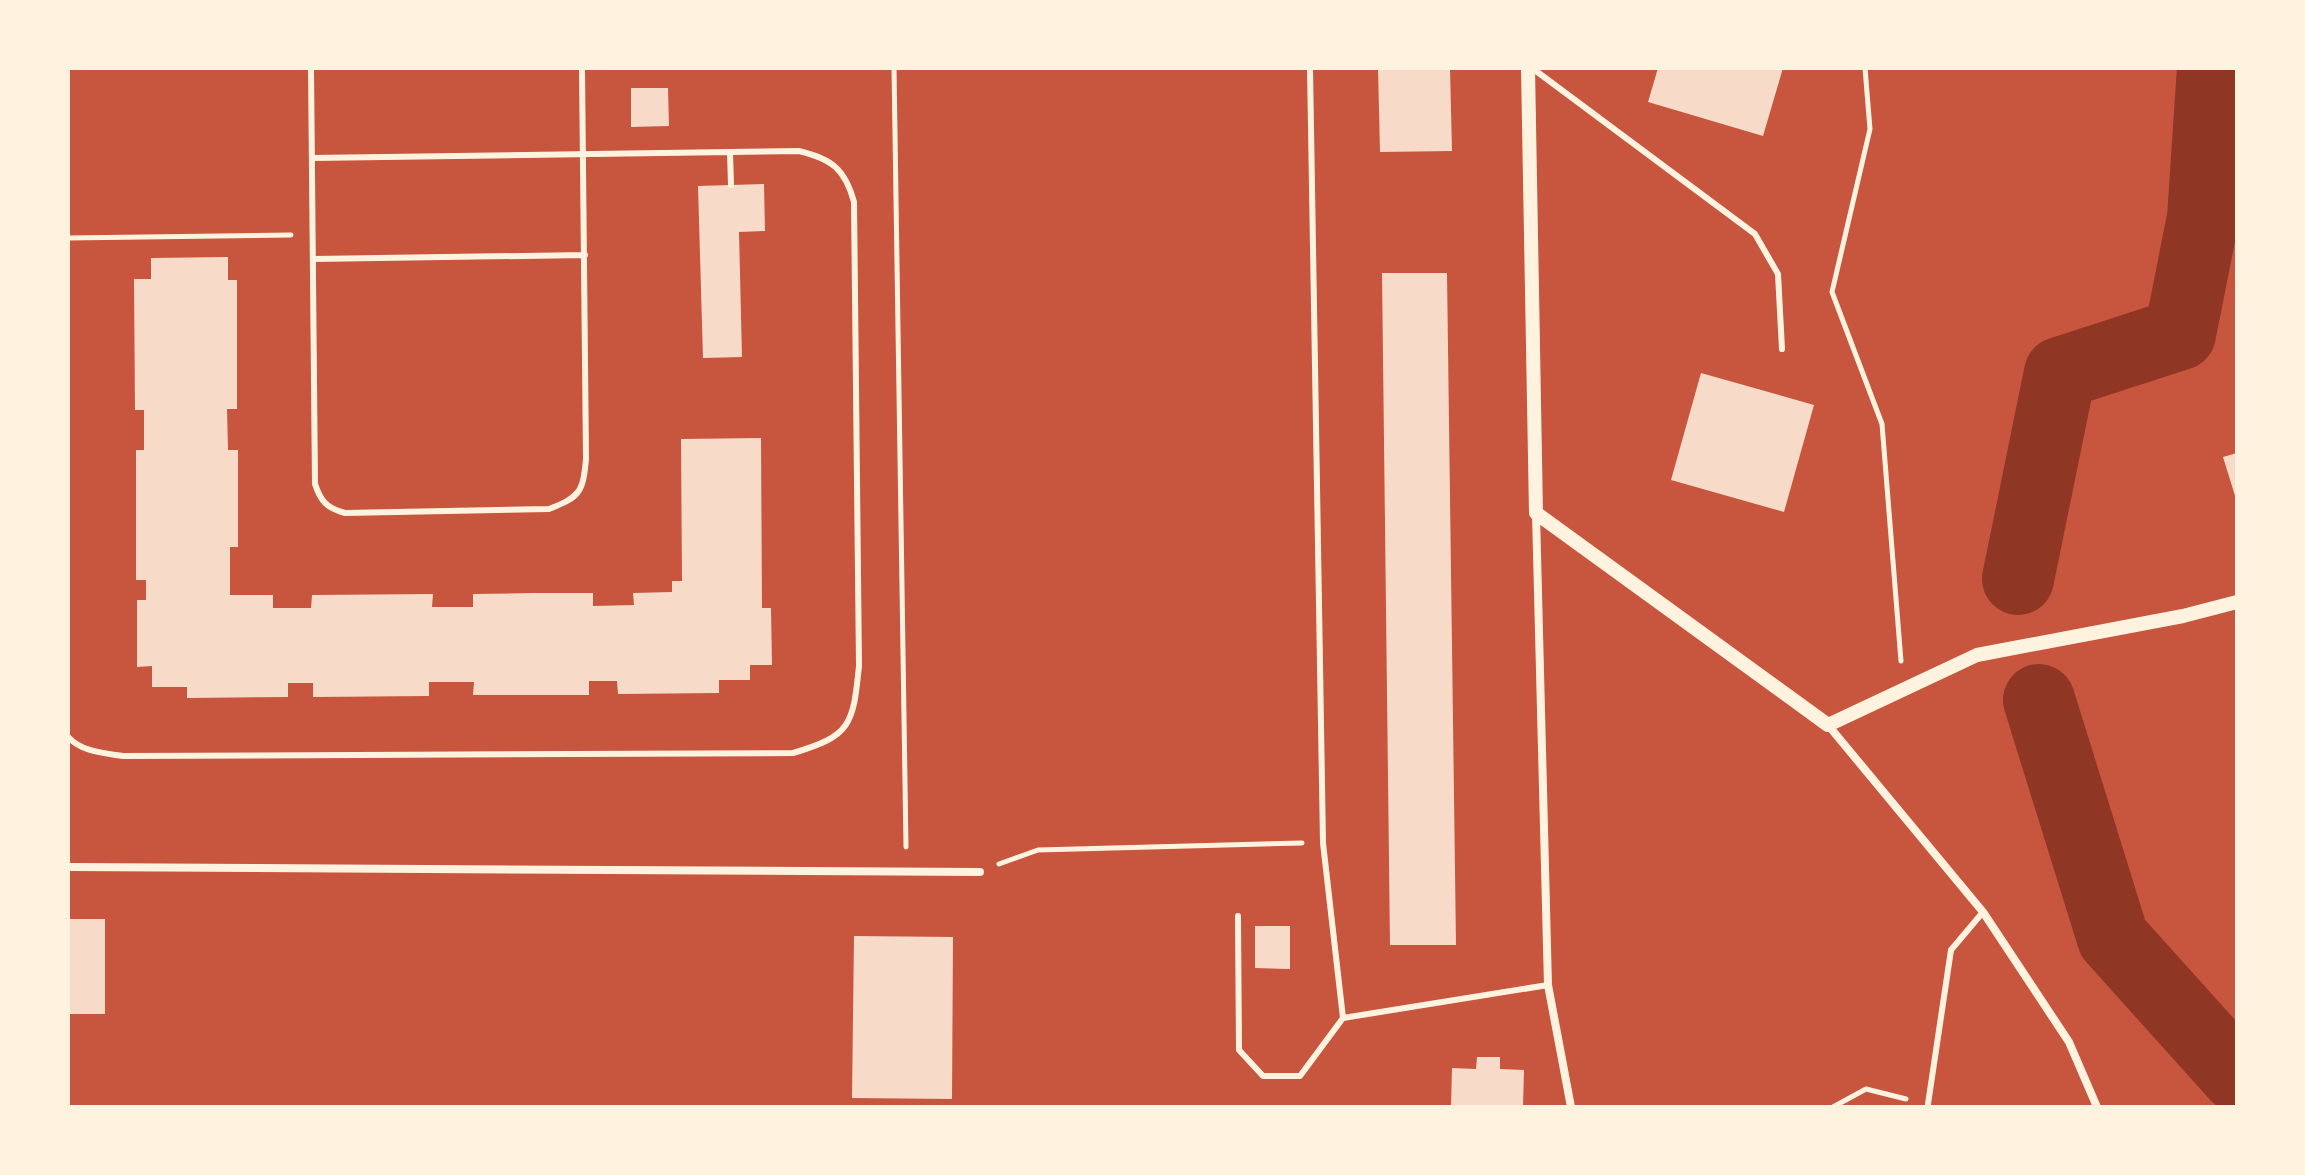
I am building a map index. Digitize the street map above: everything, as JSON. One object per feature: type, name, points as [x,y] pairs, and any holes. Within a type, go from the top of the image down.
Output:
[{"type":"street","points":[[1530,68],[1536,513],[1548,985],[1571,1107]]},
{"type":"street","points":[[1536,513],[1828,725],[1983,912],[2069,1042],[2097,1107]]},
{"type":"street","points":[[1828,725],[1977,655],[2183,616],[2237,602]]},
{"type":"street","points":[[68,867],[980,872]]},
{"type":"lane","points":[[311,68],[315,484],[320,499],[329,508],[345,513],[549,509],[573,500],[584,485],[582,68]]},
{"type":"lane","points":[[1238,916],[1239,1050],[1263,1076],[1300,1076],[1343,1018],[1323,843],[1310,68]]},
{"type":"lane","points":[[1530,68],[1755,234],[1778,274],[1782,349]]},
{"type":"lane","points":[[68,737],[75,744],[95,752],[123,756],[793,753],[828,743],[848,723],[855,702],[859,666],[854,202],[850,186],[837,167],[821,156],[799,151],[312,158]]},
{"type":"lane","points":[[730,152],[731,185]]},
{"type":"lane","points":[[313,259],[585,255]]},
{"type":"lane","points":[[1928,1104],[1951,950],[1983,912]]},
{"type":"lane","points":[[1343,1018],[1548,985]]},
{"type":"path","points":[[894,68],[907,870]]},
{"type":"path","points":[[1865,68],[1870,129],[1832,292],[1882,424],[1903,690]]},
{"type":"path","points":[[68,238],[313,235]]},
{"type":"path","points":[[980,872],[1038,850],[1323,843]]},
{"type":"path","points":[[1833,1107],[1866,1089],[1928,1104]]},
{"type":"building","points":[[1378,68],[1450,68],[1452,151],[1380,152]]},
{"type":"building","points":[[1658,68],[1783,68],[1763,136],[1648,102]]},
{"type":"building","points":[[631,88],[668,88],[669,126],[631,127]]},
{"type":"building","points":[[764,184],[765,231],[739,232],[742,357],[703,358],[698,186]]},
{"type":"building","points":[[228,257],[228,280],[237,280],[237,409],[227,409],[228,450],[238,450],[238,547],[230,547],[230,595],[273,595],[273,608],[311,608],[312,595],[433,594],[432,607],[473,607],[473,594],[533,593],[593,593],[593,606],[634,605],[633,593],[672,592],[672,581],[682,581],[681,439],[761,438],[762,608],[771,608],[772,665],[750,665],[750,680],[719,680],[719,693],[618,694],[617,681],[589,681],[589,695],[473,695],[474,682],[429,682],[429,696],[313,697],[313,683],[288,683],[288,697],[187,698],[187,687],[152,687],[152,666],[137,667],[137,600],[146,600],[146,580],[136,580],[136,450],[144,450],[144,410],[135,410],[134,279],[151,279],[151,258]]},
{"type":"building","points":[[1382,273],[1447,273],[1456,945],[1390,945]]},
{"type":"building","points":[[1701,373],[1814,405],[1784,512],[1671,480]]},
{"type":"building","points":[[2237,453],[2237,499],[2236,499],[2223,457]]},
{"type":"building","points":[[68,919],[105,919],[105,1014],[68,1014]]},
{"type":"building","points":[[1255,926],[1290,926],[1290,969],[1255,968]]},
{"type":"building","points":[[854,936],[953,937],[952,1099],[852,1098]]},
{"type":"building","points":[[1477,1057],[1500,1057],[1500,1069],[1524,1070],[1523,1107],[1451,1107],[1452,1068],[1476,1069]]},
{"type":"waterway","points":[[2018,579],[2060,373],[2180,334],[2203,218],[2213,68]]},
{"type":"waterway","points":[[2039,700],[2113,938],[2237,1076]]}]
